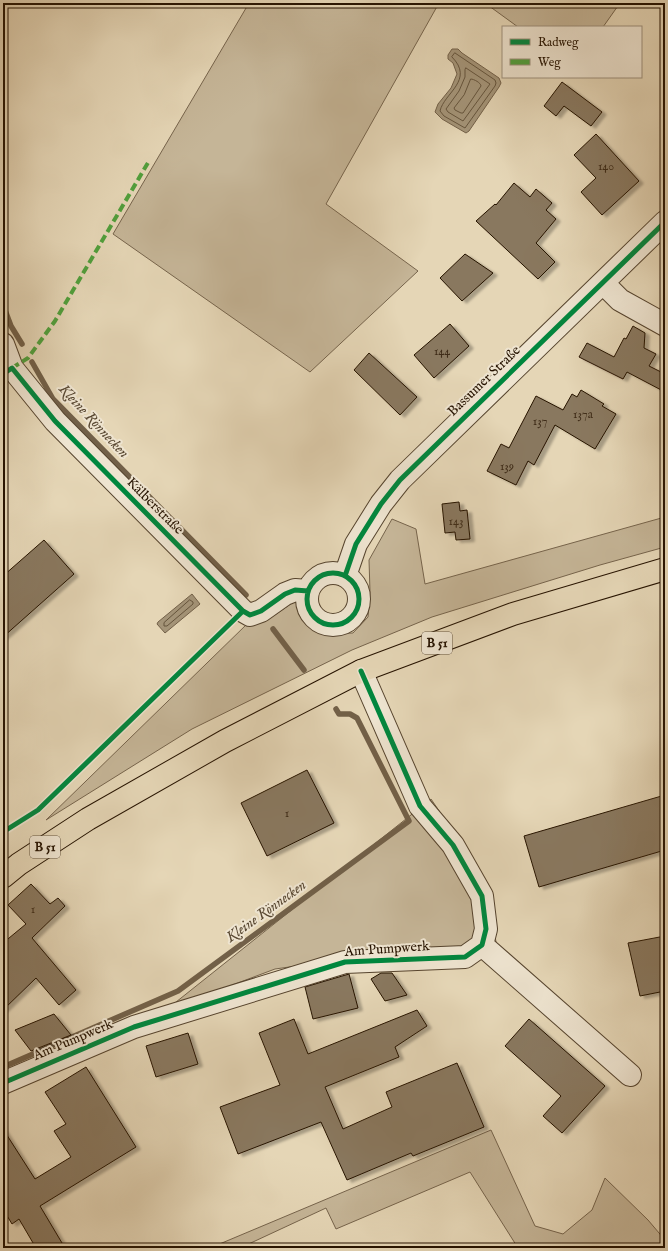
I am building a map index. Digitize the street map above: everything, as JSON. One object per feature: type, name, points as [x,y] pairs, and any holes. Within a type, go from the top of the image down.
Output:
[{"type":"main road","name":"B 51","points":[[3,877],[19,864],[88,819],[225,741],[361,671],[513,614],[665,569]]},
{"type":"street","name":"Bassumer Straße","points":[[345,576],[356,544],[381,504],[400,480],[665,222]]},
{"type":"street","points":[[603,283],[620,300],[665,325]]},
{"type":"street","points":[[3,344],[7,371]]},
{"type":"street","name":"Kälberstraße","points":[[7,371],[243,611],[250,615],[262,611],[285,594],[295,590],[308,591]]},
{"type":"street","points":[[326,574],[345,576],[350,579],[355,586],[359,595],[359,605],[350,620],[343,624],[325,624],[315,618],[308,607],[308,591],[317,579],[326,574]]},
{"type":"street","points":[[361,671],[420,806],[453,845],[482,896],[486,929],[482,945],[630,1075]]},
{"type":"street","name":"Am Pumpwerk","points":[[3,1083],[134,1027],[345,962],[465,957],[482,945]]},
{"type":"shaded area","points":[[249,3],[439,3],[326,204],[418,271],[310,372],[113,234]]},
{"type":"shaded area","points":[[485,3],[620,3],[604,26],[517,26]]},
{"type":"shaded area","points":[[665,517],[665,547],[600,565],[432,617],[352,650],[192,729],[46,820],[247,624],[276,614],[295,601],[312,623],[328,634],[353,633],[368,617],[370,592],[369,560],[392,519],[416,529],[425,584]]},
{"type":"shaded area","points":[[431,799],[459,840],[493,926],[497,947],[425,948],[275,969],[166,1010]]},
{"type":"shaded area","points":[[491,1130],[535,1226],[563,1234],[592,1210],[605,1178],[648,1220],[665,1240],[665,1248],[518,1248],[470,1172],[336,1229],[326,1208],[240,1248],[210,1248]]},
{"type":"water","points":[[452,49],[458,49],[499,78],[501,83],[469,131],[466,133],[442,119],[435,112],[438,104],[451,88],[457,74],[453,63],[448,59],[448,55]]},
{"type":"water","points":[[192,594],[200,604],[165,633],[157,624],[158,622]]},
{"type":"building","points":[[562,82],[602,112],[591,126],[564,106],[556,116],[544,106]]},
{"type":"building","points":[[596,134],[639,181],[602,215],[581,192],[596,178],[574,155]]},
{"type":"building","points":[[514,183],[530,197],[536,189],[552,203],[546,210],[556,219],[536,243],[555,262],[538,279],[476,221],[495,204],[496,205]]},
{"type":"building","points":[[465,254],[493,273],[462,301],[440,278]]},
{"type":"building","points":[[450,324],[469,346],[434,378],[414,355]]},
{"type":"building","points":[[633,326],[645,333],[644,348],[656,354],[649,366],[665,374],[665,392],[627,372],[623,379],[579,357],[587,343],[614,357],[624,338],[626,339]]},
{"type":"building","points":[[369,353],[417,397],[400,415],[354,370]]},
{"type":"building","points":[[581,390],[604,404],[602,406],[616,414],[595,449],[555,425],[534,465],[528,461],[516,485],[487,471],[501,444],[509,448],[536,396],[563,410],[572,394],[577,397]]},
{"type":"building","points":[[459,502],[460,511],[467,510],[470,539],[456,540],[455,532],[445,533],[442,504]]},
{"type":"building","points":[[44,540],[74,574],[3,637],[3,576]]},
{"type":"building","points":[[307,770],[334,823],[267,856],[241,803]]},
{"type":"building","points":[[665,795],[665,850],[539,887],[524,836]]},
{"type":"building","points":[[31,884],[50,904],[58,898],[65,906],[32,938],[76,990],[59,1005],[36,978],[3,1010],[3,943],[26,924],[8,905]]},
{"type":"building","points":[[665,936],[665,991],[640,996],[628,943]]},
{"type":"building","points":[[381,973],[392,973],[407,995],[385,1001],[371,979]]},
{"type":"building","points":[[349,974],[358,1008],[313,1019],[305,987]]},
{"type":"building","points":[[417,1010],[427,1026],[395,1047],[399,1057],[325,1087],[343,1129],[392,1107],[386,1092],[457,1063],[484,1127],[413,1156],[411,1153],[347,1180],[321,1122],[238,1154],[220,1107],[280,1085],[259,1033],[294,1019],[308,1054]]},
{"type":"building","points":[[54,1014],[71,1035],[31,1051],[15,1030]]},
{"type":"building","points":[[529,1019],[605,1086],[562,1133],[543,1116],[561,1096],[505,1046]]},
{"type":"building","points":[[188,1033],[198,1064],[156,1077],[146,1046]]},
{"type":"building","points":[[86,1067],[136,1147],[40,1206],[65,1248],[36,1248],[19,1219],[12,1224],[3,1209],[3,1129],[35,1179],[71,1157],[54,1131],[66,1124],[45,1092]]},
{"type":"waterway","name":"Kleine Rönnecken","points":[[3,305],[11,326],[22,344]]},
{"type":"waterway","name":"Kleine Rönnecken","points":[[32,362],[53,399],[246,595]]},
{"type":"waterway","name":"Kleine Rönnecken","points":[[273,629],[304,670]]},
{"type":"waterway","name":"Kleine Rönnecken","points":[[3,1067],[178,991],[409,821],[357,718],[350,714],[339,714],[336,709]]},
{"type":"marked path","points":[[12,368],[28,358],[55,321],[149,161]]},
{"type":"cycle path","points":[[345,576],[356,544],[381,504],[400,480],[665,222]]},
{"type":"cycle path","points":[[3,374],[12,368],[55,421],[243,611],[250,615],[261,611],[285,594],[295,590],[308,591]]},
{"type":"cycle path","points":[[333,573],[343,575],[351,581],[357,589],[359,599],[357,609],[351,617],[343,623],[333,625],[323,623],[315,617],[309,609],[307,599],[309,589],[315,581],[323,575],[333,573]]},
{"type":"cycle path","points":[[3,832],[38,810],[243,611]]},
{"type":"cycle path","points":[[3,1083],[134,1027],[345,962],[465,957],[482,945],[486,929],[482,896],[453,845],[420,806],[361,671]]}]
